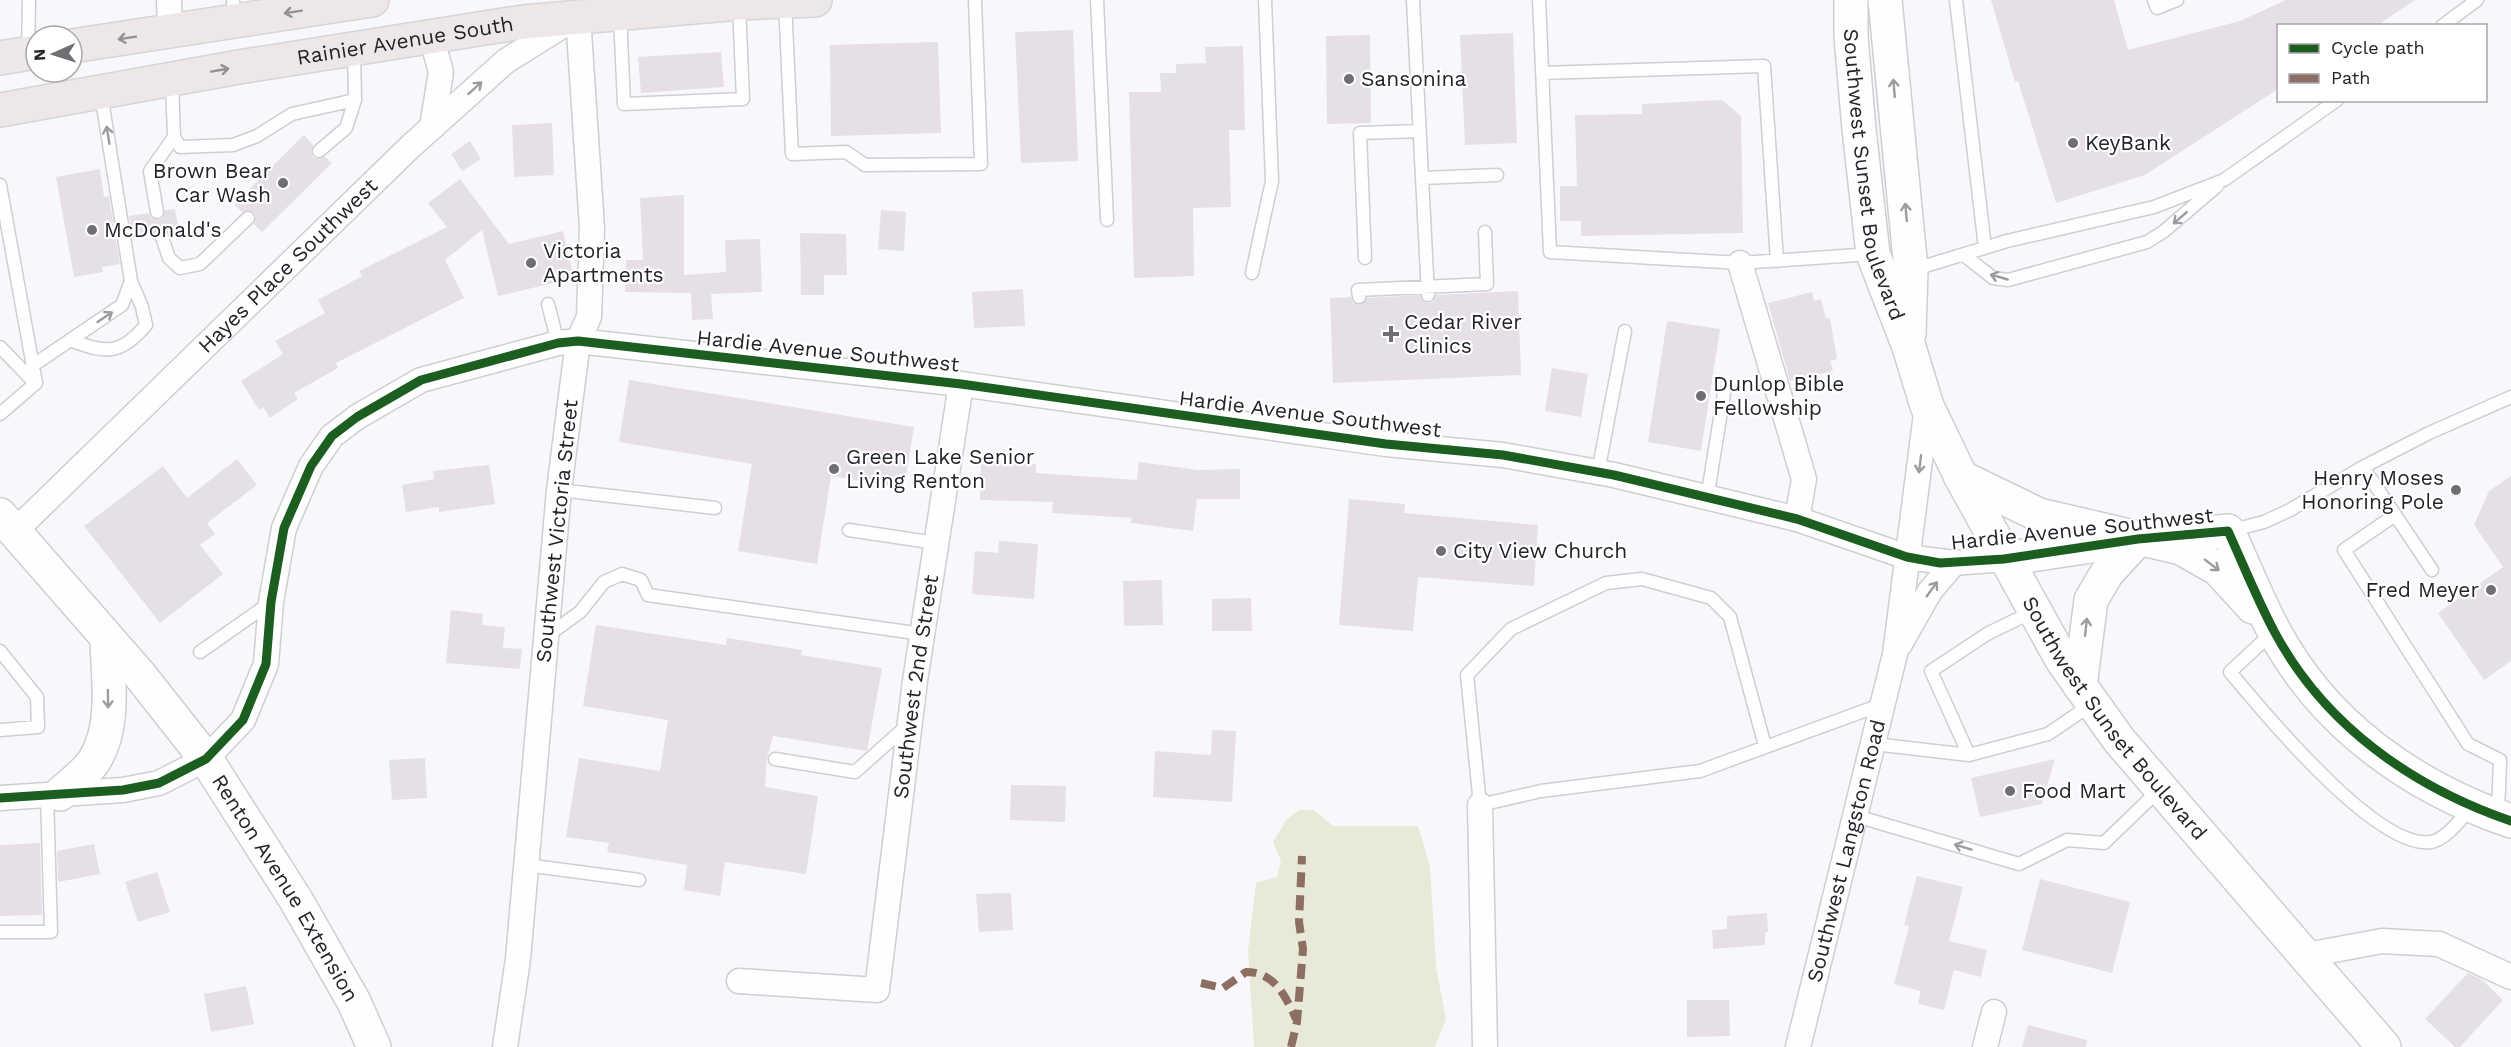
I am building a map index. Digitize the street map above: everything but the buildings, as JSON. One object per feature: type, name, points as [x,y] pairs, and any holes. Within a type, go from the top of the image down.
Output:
[{"type":"main road","points":[[84,42],[169,16],[372,0]]},
{"type":"main road","name":"Southwest Sunset Boulevard","points":[[1851,0],[1851,37],[1873,254],[1909,347],[1927,406],[1961,477],[2004,559],[2062,660],[2119,740],[2307,955],[2384,1047]]},
{"type":"main road","name":"Southwest Sunset Boulevard","points":[[1885,0],[1911,270],[1909,347]]},
{"type":"main road","name":"Rainier Avenue South","points":[[0,111],[101,94],[172,78],[431,36],[620,12],[800,1]]},
{"type":"main road","points":[[1961,477],[2039,514],[2138,539],[2106,573],[2091,600],[2087,695]]},
{"type":"main road","name":"Renton Avenue Extension","points":[[7,523],[139,674],[206,759],[308,920],[354,1002],[374,1047]]},
{"type":"main road","name":"Hardie Avenue Southwest","points":[[2004,559],[2138,539],[2228,531],[2274,631]]},
{"type":"main road","name":"Hardie Avenue Southwest","points":[[2138,539],[2181,548],[2218,569],[2274,631],[2319,696],[2353,731],[2408,774],[2494,815]]},
{"type":"main road","points":[[54,794],[93,763],[105,741],[108,717],[107,640]]},
{"type":"street","name":"Hayes Place Southwest","points":[[7,523],[506,62],[578,16]]},
{"type":"street","name":"Southwest Victoria Street","points":[[505,1047],[518,959],[559,490],[568,342],[589,317],[592,228],[578,16]]},
{"type":"street","points":[[431,36],[441,72],[432,128]]},
{"type":"street","points":[[1740,263],[1804,479],[1797,519]]},
{"type":"street","name":"Hardie Avenue Southwest","points":[[0,798],[123,790],[159,783],[206,759],[243,720],[266,664],[271,602],[284,528],[311,466],[332,436],[357,417],[421,380],[568,342],[961,384],[1386,444],[1503,455],[1598,472],[1797,519],[1907,557],[1954,563],[2004,559]]},
{"type":"street","name":"Southwest 2nd Street","points":[[739,981],[878,990],[909,723],[961,384]]},
{"type":"street","name":"Southwest Langston Road","points":[[1798,1047],[1885,704],[1895,654],[1927,406]]},
{"type":"street","name":"Southwest Langston Road","points":[[1895,654],[1930,591],[1954,563]]},
{"type":"street","points":[[1480,805],[1485,1047]]},
{"type":"street","points":[[2307,955],[2382,941],[2439,944],[2511,977]]},
{"type":"street","points":[[1985,1047],[1994,1012]]},
{"type":"lane","points":[[21,54],[29,0]]},
{"type":"lane","points":[[800,1],[792,154],[846,152],[865,165],[981,164],[975,0]]},
{"type":"lane","points":[[1097,0],[1107,220]]},
{"type":"lane","points":[[1252,273],[1272,181],[1265,0]]},
{"type":"lane","points":[[1413,0],[1428,291]]},
{"type":"lane","points":[[1539,0],[1550,252],[1740,263],[1873,254]]},
{"type":"lane","points":[[1956,0],[1985,248]]},
{"type":"lane","points":[[2154,0],[2157,8],[2177,0]]},
{"type":"lane","points":[[2445,24],[2477,0]]},
{"type":"lane","points":[[620,12],[624,104],[743,99],[739,3]]},
{"type":"lane","points":[[319,151],[346,128],[355,100],[354,50]]},
{"type":"lane","points":[[1542,74],[1764,66],[1777,261]]},
{"type":"lane","points":[[172,78],[174,137],[180,147],[233,145],[257,136],[292,114],[355,100]]},
{"type":"lane","points":[[70,340],[92,348],[113,349],[131,342],[146,324],[142,307],[131,281],[101,94]]},
{"type":"lane","points":[[1964,255],[1993,278],[2008,280],[2148,242],[2224,180],[2334,102]]},
{"type":"lane","points":[[1365,258],[1360,133],[1420,131]]},
{"type":"lane","points":[[157,212],[150,171],[174,137]]},
{"type":"lane","points":[[1422,178],[1497,175]]},
{"type":"lane","points":[[1911,270],[1985,248],[2154,207],[2224,180]]},
{"type":"lane","points":[[0,186],[2,212],[36,383]]},
{"type":"lane","points":[[161,234],[169,258],[180,268],[200,264],[248,218]]},
{"type":"lane","points":[[1359,297],[1358,290],[1428,291],[1487,288],[1485,232]]},
{"type":"lane","points":[[32,366],[122,305],[131,281]]},
{"type":"lane","points":[[548,304],[568,342]]},
{"type":"lane","points":[[1598,472],[1625,331]]},
{"type":"lane","points":[[0,347],[36,383]]},
{"type":"lane","points":[[0,414],[36,383]]},
{"type":"lane","points":[[1707,499],[1724,393]]},
{"type":"lane","points":[[2228,531],[2264,522],[2290,510],[2363,467],[2428,433],[2511,397]]},
{"type":"lane","points":[[2363,467],[2432,570]]},
{"type":"lane","points":[[559,490],[715,508]]},
{"type":"lane","points":[[2274,631],[2230,672],[2286,739],[2355,806],[2414,843],[2434,842],[2446,834],[2494,815],[2500,760],[2468,744],[2344,550],[2395,515]]},
{"type":"lane","points":[[849,530],[936,543]]},
{"type":"lane","points":[[546,636],[580,612],[603,582],[622,573],[641,580],[648,595],[922,634]]},
{"type":"lane","points":[[1765,746],[1730,617],[1711,598],[1642,579],[1606,583],[1511,629],[1467,675],[1480,805],[1541,791],[1701,771],[1885,704]]},
{"type":"lane","points":[[200,652],[271,602]]},
{"type":"lane","points":[[1970,755],[1931,671],[1987,634],[2034,611]]},
{"type":"lane","points":[[0,651],[37,698],[38,727],[0,730]]},
{"type":"lane","points":[[1874,744],[1970,755],[2048,734],[2087,695]]},
{"type":"lane","points":[[775,759],[855,772],[909,723]]},
{"type":"lane","points":[[1856,816],[2019,864],[2067,840],[2104,843],[2161,788]]},
{"type":"lane","points":[[0,933],[51,932],[54,794]]},
{"type":"lane","points":[[526,865],[639,880]]},
{"type":"green space","points":[[1300,810],[1314,810],[1333,826],[1418,826],[1430,866],[1436,967],[1446,1019],[1435,1047],[1254,1047],[1248,951],[1256,883],[1277,877],[1281,861],[1273,842],[1287,819]]},
{"type":"marked path","points":[[1291,1047],[1297,1022],[1303,949],[1299,922],[1302,856]]},
{"type":"marked path","points":[[1201,983],[1223,988],[1246,972],[1264,976],[1283,994],[1296,1019]]},
{"type":"cycle path","points":[[0,798],[123,790],[159,783],[206,759],[243,720],[266,664],[271,602],[284,528],[311,466],[332,436],[357,417],[421,380],[558,343],[578,341],[961,384],[1386,444],[1503,455],[1614,475],[1797,519],[1907,557],[1940,563],[2004,559],[2138,539],[2228,531],[2274,631],[2294,665],[2318,696],[2374,749],[2406,771],[2474,807],[2511,821]]},
{"type":"place","name":"Sansonina","points":[[1349,79]]},
{"type":"place","name":"KeyBank","points":[[2073,143]]},
{"type":"place","name":"Brown Bear Car Wash","points":[[283,183]]},
{"type":"place","name":"McDonald's","points":[[92,230]]},
{"type":"place","name":"Victoria Apartments","points":[[531,263]]},
{"type":"place","name":"Cedar River Clinics","points":[[1391,334]]},
{"type":"place","name":"Dunlop Bible Fellowship","points":[[1701,396]]},
{"type":"place","name":"Green Lake Senior Living Renton","points":[[834,469]]},
{"type":"place","name":"Henry Moses Honoring Pole","points":[[2456,490]]},
{"type":"place","name":"City View Church","points":[[1441,551]]},
{"type":"place","name":"Fred Meyer","points":[[2491,590]]},
{"type":"place","name":"Food Mart","points":[[2010,791]]}]
